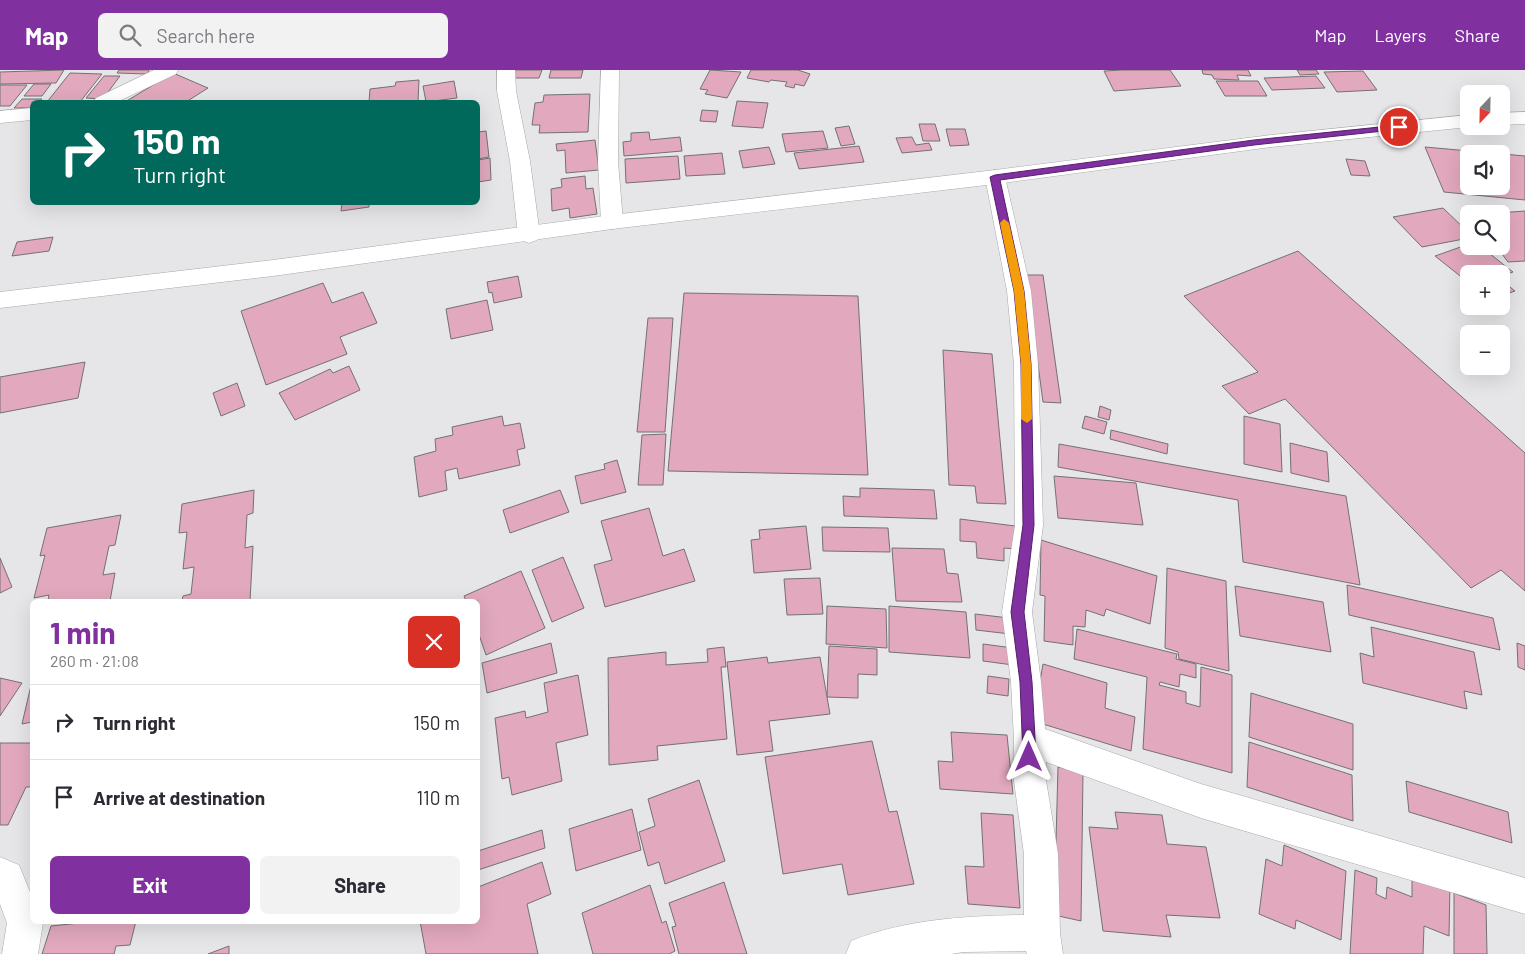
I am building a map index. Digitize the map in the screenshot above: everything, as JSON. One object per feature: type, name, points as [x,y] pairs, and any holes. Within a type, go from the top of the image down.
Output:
[{"type":"street","points":[[106,100],[169,70]]},
{"type":"street","points":[[506,70],[508,103],[518,149],[528,235]]},
{"type":"street","points":[[610,70],[608,162],[612,222]]},
{"type":"street","points":[[0,117],[30,114]]},
{"type":"street","points":[[1510,119],[1525,118]]},
{"type":"street","points":[[0,300],[1271,141],[1460,122]]},
{"type":"street","points":[[864,954],[911,942],[964,934],[1043,943],[1041,854],[1029,774],[1030,740],[1018,612],[1029,525],[1026,364],[1019,291],[995,177]]},
{"type":"street","points":[[1030,740],[1201,801],[1525,896]]},
{"type":"street","points":[[0,874],[7,877],[25,923],[20,954]]},
{"type":"building","points":[[64,70],[56,83],[0,84],[0,72]]},
{"type":"building","points":[[119,70],[149,70],[147,74],[117,73]]},
{"type":"building","points":[[515,70],[542,70],[539,78],[512,78]]},
{"type":"building","points":[[551,70],[583,70],[581,78],[549,78]]},
{"type":"building","points":[[710,70],[741,72],[727,98],[705,94],[708,90],[700,89]]},
{"type":"building","points":[[751,70],[798,70],[810,74],[804,86],[795,84],[794,88],[785,86],[787,82],[771,80],[769,82],[747,78]]},
{"type":"building","points":[[1170,70],[1181,86],[1114,91],[1104,71]]},
{"type":"building","points":[[1202,70],[1248,70],[1251,76],[1237,75],[1239,80],[1214,79],[1212,75],[1203,74]]},
{"type":"building","points":[[1297,70],[1316,70],[1319,74],[1300,75]]},
{"type":"building","points":[[1363,71],[1377,90],[1337,92],[1324,72]]},
{"type":"building","points":[[70,73],[102,74],[82,100],[49,100]]},
{"type":"building","points":[[173,73],[208,88],[189,100],[128,100]]},
{"type":"building","points":[[104,76],[120,76],[103,99],[86,98]]},
{"type":"building","points":[[1316,76],[1325,88],[1272,90],[1264,78]]},
{"type":"building","points":[[419,80],[418,100],[369,100],[370,89],[395,86],[396,82]]},
{"type":"building","points":[[454,81],[457,98],[426,100],[423,86]]},
{"type":"building","points":[[1216,81],[1258,81],[1267,96],[1225,96]]},
{"type":"building","points":[[34,84],[51,84],[42,96],[24,96]]},
{"type":"building","points":[[0,85],[27,85],[10,106],[0,106]]},
{"type":"building","points":[[590,94],[588,132],[539,133],[540,125],[532,125],[535,103],[543,102],[544,95]]},
{"type":"building","points":[[22,99],[42,99],[30,100],[30,108],[14,108]]},
{"type":"building","points":[[737,101],[768,103],[763,128],[732,126]]},
{"type":"building","points":[[702,110],[718,111],[716,122],[700,121]]},
{"type":"building","points":[[919,124],[935,124],[940,141],[923,141]]},
{"type":"building","points":[[849,126],[855,144],[841,146],[835,128]]},
{"type":"building","points":[[946,129],[965,129],[969,145],[950,146]]},
{"type":"building","points":[[486,131],[489,157],[480,159],[480,132]]},
{"type":"building","points":[[823,131],[828,148],[786,152],[782,134]]},
{"type":"building","points":[[649,132],[650,140],[680,137],[682,151],[624,156],[623,142],[631,141],[631,133]]},
{"type":"building","points":[[912,137],[916,145],[929,143],[932,150],[902,153],[896,138]]},
{"type":"building","points":[[595,140],[599,170],[566,173],[565,150],[557,151],[556,144]]},
{"type":"building","points":[[859,146],[864,162],[799,169],[794,153]]},
{"type":"building","points":[[769,147],[775,164],[743,168],[739,151]]},
{"type":"building","points":[[1425,147],[1460,150],[1460,194],[1444,192]]},
{"type":"building","points":[[722,153],[725,174],[686,176],[684,156]]},
{"type":"building","points":[[1510,155],[1525,156],[1525,200],[1474,195],[1510,195]]},
{"type":"building","points":[[678,156],[680,179],[626,183],[625,159]]},
{"type":"building","points":[[490,158],[491,180],[480,182],[480,160]]},
{"type":"building","points":[[1346,159],[1365,161],[1370,176],[1351,175]]},
{"type":"building","points":[[585,176],[586,189],[593,188],[597,214],[570,218],[569,208],[552,211],[551,189],[562,187],[561,179]]},
{"type":"building","points":[[342,205],[369,205],[369,207],[341,211]]},
{"type":"building","points":[[1443,208],[1460,224],[1460,240],[1422,247],[1393,217]]},
{"type":"building","points":[[1525,211],[1525,261],[1508,262],[1503,255],[1510,255],[1510,212]]},
{"type":"building","points":[[53,237],[49,251],[12,256],[17,242]]},
{"type":"building","points":[[1460,247],[1460,255],[1491,255],[1504,265],[1460,265],[1460,276],[1435,256]]},
{"type":"building","points":[[1298,251],[1525,453],[1525,591],[1501,570],[1471,588],[1285,399],[1249,414],[1222,386],[1258,372],[1184,296]]},
{"type":"building","points":[[1026,275],[1043,275],[1061,403],[1043,402]]},
{"type":"building","points":[[518,276],[522,297],[494,303],[492,292],[489,293],[487,282]]},
{"type":"building","points":[[323,283],[332,303],[363,292],[377,323],[340,337],[347,354],[266,385],[241,311]]},
{"type":"building","points":[[684,293],[858,296],[868,475],[668,471]]},
{"type":"building","points":[[487,300],[493,330],[451,339],[446,309]]},
{"type":"building","points":[[648,318],[673,318],[665,432],[637,432]]},
{"type":"building","points":[[943,350],[992,354],[1006,504],[977,503],[975,486],[949,485]]},
{"type":"building","points":[[85,362],[78,398],[0,413],[0,377]]},
{"type":"building","points":[[349,366],[360,390],[295,420],[279,393],[330,369],[333,373]]},
{"type":"building","points":[[237,383],[245,406],[221,416],[213,393]]},
{"type":"building","points":[[1100,406],[1111,410],[1109,420],[1098,417]]},
{"type":"building","points":[[502,416],[504,426],[520,423],[525,448],[517,450],[520,465],[459,479],[457,468],[445,471],[447,490],[419,497],[414,457],[436,451],[435,439],[453,435],[452,427]]},
{"type":"building","points":[[1085,416],[1107,422],[1104,434],[1082,428]]},
{"type":"building","points":[[1244,416],[1280,424],[1282,472],[1244,464]]},
{"type":"building","points":[[1111,430],[1168,444],[1167,454],[1110,439]]},
{"type":"building","points":[[666,434],[663,485],[638,485],[642,435]]},
{"type":"building","points":[[1290,443],[1327,452],[1329,482],[1291,473]]},
{"type":"building","points":[[1059,444],[1346,496],[1360,585],[1243,562],[1238,500],[1058,467]]},
{"type":"building","points":[[617,460],[626,492],[581,504],[575,476],[605,469],[604,464]]},
{"type":"building","points":[[1054,476],[1136,483],[1143,525],[1058,518]]},
{"type":"building","points":[[860,488],[934,490],[937,519],[844,516],[843,496],[860,497]]},
{"type":"building","points":[[254,490],[253,513],[247,515],[245,548],[253,546],[250,599],[182,599],[183,596],[191,594],[194,567],[183,569],[187,532],[179,533],[182,504]]},
{"type":"building","points":[[560,490],[569,512],[510,533],[503,510]]},
{"type":"building","points":[[649,508],[663,556],[684,549],[695,581],[605,607],[594,565],[612,560],[601,521]]},
{"type":"building","points":[[121,515],[115,545],[109,546],[103,575],[115,573],[110,599],[48,599],[49,595],[34,598],[45,555],[40,556],[47,528]]},
{"type":"building","points":[[960,519],[1015,526],[1016,549],[1004,548],[1004,561],[977,558],[976,542],[960,541]]},
{"type":"building","points":[[806,526],[811,569],[754,573],[751,540],[760,539],[759,530]]},
{"type":"building","points":[[822,527],[888,528],[890,552],[823,551]]},
{"type":"building","points":[[1041,540],[1157,576],[1150,624],[1106,609],[1104,616],[1086,610],[1085,627],[1073,626],[1073,645],[1044,641],[1045,596],[1040,595]]},
{"type":"building","points":[[892,548],[944,549],[947,573],[958,574],[962,602],[896,601]]},
{"type":"building","points":[[563,557],[584,608],[552,622],[532,570]]},
{"type":"building","points":[[0,558],[12,587],[0,593]]},
{"type":"building","points":[[1167,568],[1226,581],[1229,671],[1179,659],[1178,652],[1165,648]]},
{"type":"building","points":[[521,571],[545,628],[486,655],[480,638],[480,599],[465,599],[464,596]]},
{"type":"building","points":[[820,578],[823,614],[787,615],[784,579]]},
{"type":"building","points":[[1347,585],[1493,618],[1500,650],[1349,615]]},
{"type":"building","points":[[1235,586],[1323,602],[1331,652],[1240,636]]},
{"type":"building","points":[[827,606],[886,609],[887,648],[826,644]]},
{"type":"building","points":[[889,606],[966,612],[970,658],[889,652]]},
{"type":"building","points":[[975,614],[1009,618],[1010,634],[976,630]]},
{"type":"building","points":[[1371,627],[1474,652],[1482,695],[1464,691],[1467,709],[1363,683],[1360,653],[1374,657]]},
{"type":"building","points":[[1077,629],[1177,654],[1176,659],[1196,664],[1196,678],[1180,674],[1179,687],[1160,682],[1159,685],[1186,692],[1186,703],[1200,707],[1201,667],[1232,675],[1232,773],[1143,749],[1147,677],[1074,659]]},
{"type":"building","points":[[551,643],[557,673],[487,693],[482,663]]},
{"type":"building","points":[[1517,643],[1525,646],[1525,670],[1518,667]]},
{"type":"building","points":[[983,644],[1013,648],[1013,665],[983,661]]},
{"type":"building","points":[[829,646],[877,649],[877,675],[858,674],[858,698],[827,697]]},
{"type":"building","points":[[724,647],[726,667],[721,667],[727,739],[657,746],[658,760],[609,765],[608,658],[666,652],[666,665],[708,662],[707,649]]},
{"type":"building","points":[[767,657],[768,663],[820,657],[830,714],[769,721],[773,751],[737,755],[727,662]]},
{"type":"building","points":[[1043,664],[1107,683],[1105,708],[1135,717],[1131,751],[1033,721]]},
{"type":"building","points":[[578,675],[588,735],[556,743],[562,781],[512,795],[509,777],[502,779],[495,718],[525,711],[526,718],[548,712],[544,683]]},
{"type":"building","points":[[988,676],[1009,679],[1008,696],[987,693]]},
{"type":"building","points":[[0,678],[22,683],[0,716]]},
{"type":"building","points":[[30,690],[30,722],[22,724]]},
{"type":"building","points":[[1251,693],[1353,724],[1353,770],[1249,737]]},
{"type":"building","points":[[951,732],[1007,735],[1013,794],[940,789],[938,761],[953,762]]},
{"type":"building","points":[[872,741],[889,812],[897,811],[914,884],[848,895],[842,864],[783,874],[765,757]]},
{"type":"building","points":[[1249,742],[1352,775],[1353,821],[1247,787]]},
{"type":"building","points":[[0,743],[30,743],[30,787],[26,787],[8,825],[0,825]]},
{"type":"building","points":[[1058,767],[1083,772],[1081,921],[1054,915]]},
{"type":"building","points":[[699,780],[725,861],[665,884],[659,862],[648,866],[639,832],[655,826],[648,799]]},
{"type":"building","points":[[1406,781],[1508,812],[1512,843],[1409,812]]},
{"type":"building","points":[[632,809],[641,850],[576,871],[569,829]]},
{"type":"building","points":[[1115,812],[1162,815],[1167,844],[1206,847],[1220,918],[1166,915],[1171,937],[1103,931],[1089,827],[1118,829]]},
{"type":"building","points":[[981,813],[1013,815],[1020,908],[968,904],[965,866],[984,867]]},
{"type":"building","points":[[542,830],[545,848],[480,869],[480,850]]},
{"type":"building","points":[[1284,845],[1346,871],[1341,940],[1296,920],[1295,929],[1259,914],[1266,859],[1282,866]]},
{"type":"building","points":[[542,862],[551,894],[527,904],[538,954],[426,954],[421,924],[480,924],[480,886]]},
{"type":"building","points":[[1412,868],[1450,883],[1449,936],[1424,926],[1423,954],[1350,954],[1355,870],[1377,878],[1376,894],[1386,899],[1387,887],[1412,897]]},
{"type":"building","points":[[724,882],[747,954],[679,954],[672,927],[676,926],[669,903]]},
{"type":"building","points":[[650,885],[662,923],[666,921],[675,951],[669,954],[593,954],[582,913]]},
{"type":"building","points":[[1454,893],[1486,905],[1487,954],[1454,954]]},
{"type":"building","points":[[70,924],[135,924],[130,945],[116,946],[114,954],[42,954],[51,926]]},
{"type":"building","points":[[229,946],[229,954],[208,954]]},
{"type":"slow traffic","points":[[1004,223],[1019,291],[1026,364],[1027,419]]},
{"type":"route","points":[[1029,757],[1030,740],[1026,682],[1018,612],[1029,525],[1026,364],[1019,291],[995,177],[1131,158],[1399,127]]}]
